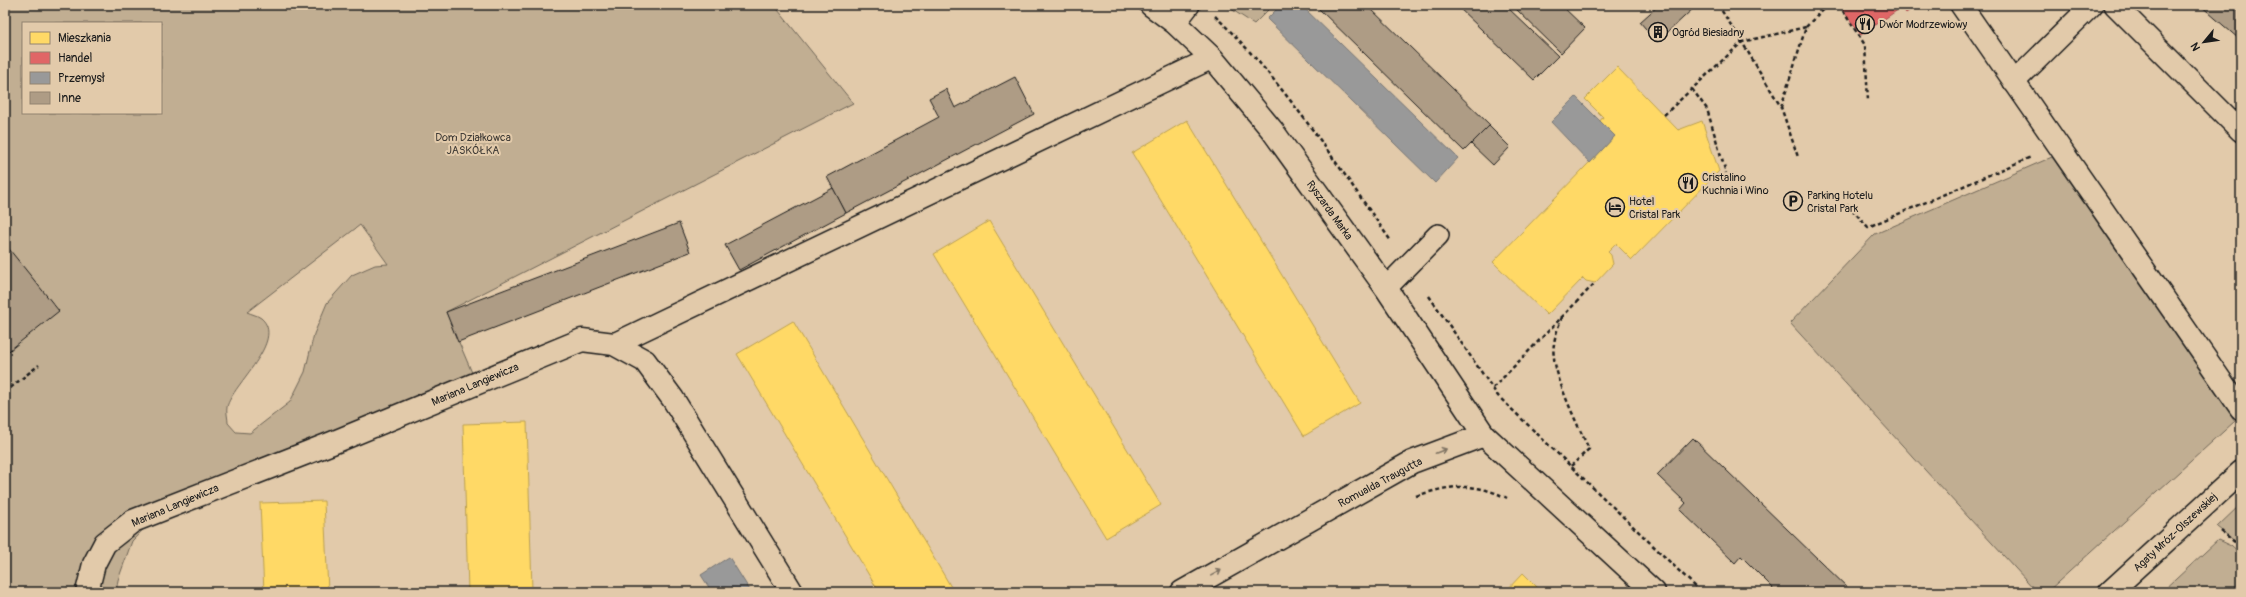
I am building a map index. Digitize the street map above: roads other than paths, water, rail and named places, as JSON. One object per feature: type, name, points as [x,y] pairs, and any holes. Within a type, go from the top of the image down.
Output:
[{"type":"street","name":"Ryszarda Marka","points":[[1151,5],[1175,23],[1212,58],[1272,130],[1386,288],[1484,435]]},
{"type":"street","name":"Mariana Langiewicza","points":[[86,592],[94,564],[106,543],[133,521],[332,443],[582,340],[614,344],[645,361],[673,399],[792,592]]},
{"type":"street","points":[[1484,435],[1652,591]]},
{"type":"street","name":"Romualda Traugutta","points":[[1182,592],[1412,462],[1484,435]]},
{"type":"street","name":"Agaty Mróz-Olszewskiej","points":[[2110,592],[2241,472]]},
{"type":"lane","points":[[1960,5],[2241,409]]},
{"type":"lane","points":[[2014,82],[2092,5]]},
{"type":"lane","points":[[2115,5],[2241,130]]},
{"type":"lane","points":[[1175,23],[1199,8]]},
{"type":"lane","points":[[614,344],[1212,58]]},
{"type":"lane","points":[[1386,288],[1438,236]]},
{"type":"place","name":"Dwór Modrzewiowy","points":[[1865,24]]},
{"type":"place","name":"Ogród Biesiadny","points":[[1658,32]]},
{"type":"place","name":"Cristalino Kuchnia i Wino","points":[[1688,183]]},
{"type":"place","name":"Parking Hotelu Cristal Park","points":[[1793,201]]},
{"type":"place","name":"Hotel Cristal Park","points":[[1615,207]]},
{"type":"park label","name":"Dom Działkowca JASKÓŁKA","points":[[473,143]]}]
